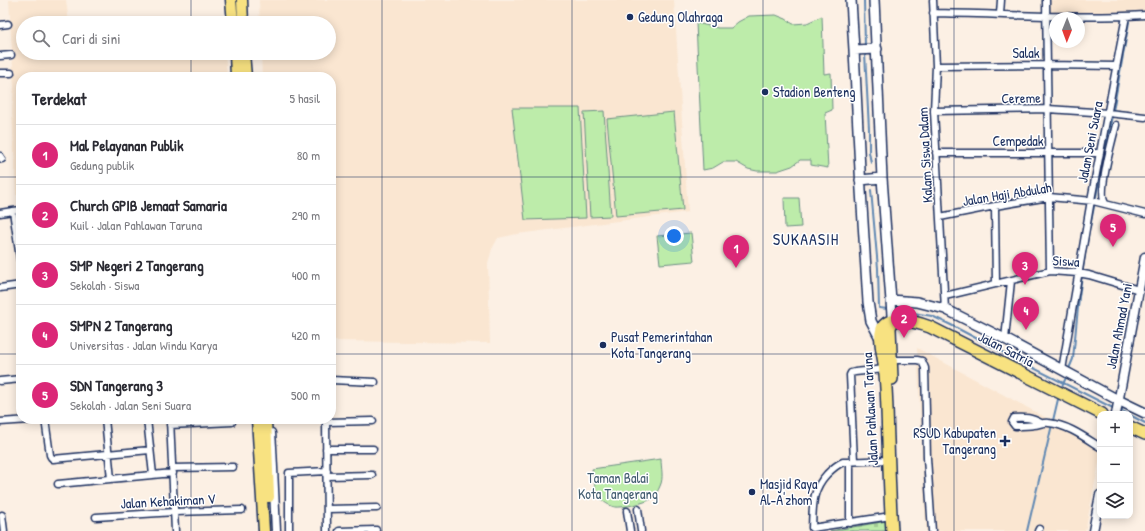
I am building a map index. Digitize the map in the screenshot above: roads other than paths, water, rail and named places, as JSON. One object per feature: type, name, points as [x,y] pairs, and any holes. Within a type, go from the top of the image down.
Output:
[{"type":"highway","points":[[880,338],[882,328],[893,318]]},
{"type":"highway","name":"Jalan Pahlawan Taruna","points":[[892,531],[888,460],[888,364],[890,328],[893,318]]},
{"type":"highway","name":"Jalan Satria","points":[[893,318],[930,327],[1097,412]]},
{"type":"highway","name":"Jalan Pahlawan Taruna","points":[[880,338],[888,364],[899,531]]},
{"type":"highway","points":[[1133,428],[1145,434]]},
{"type":"main road","points":[[231,0],[232,16]]},
{"type":"main road","points":[[242,0],[243,16]]},
{"type":"main road","name":"Jalan Pahlawan Taruna","points":[[851,0],[857,50],[860,180],[868,302],[871,321],[880,338]]},
{"type":"main road","points":[[874,0],[874,49],[893,318]]},
{"type":"main road","points":[[857,50],[874,49]]},
{"type":"main road","points":[[235,60],[236,72]]},
{"type":"main road","points":[[245,60],[246,72]]},
{"type":"main road","points":[[860,180],[882,178]]},
{"type":"main road","points":[[891,302],[917,302],[930,304],[945,309],[1005,339],[1118,401],[1145,413]]},
{"type":"main road","points":[[257,424],[264,531]]},
{"type":"main road","points":[[266,424],[271,531]]},
{"type":"street","name":"Kalam Siswa Dalam","points":[[933,0],[936,66],[934,111],[945,309]]},
{"type":"street","points":[[1000,14],[1001,0]]},
{"type":"street","points":[[1046,0],[1050,271]]},
{"type":"street","points":[[933,13],[1145,15]]},
{"type":"street","name":"Jalan Seni Suara","points":[[1062,370],[1100,153],[1111,113],[1116,66],[1126,16]]},
{"type":"street","points":[[0,25],[8,24]]},
{"type":"street","points":[[0,56],[11,55]]},
{"type":"street","name":"Salak","points":[[936,66],[1116,66]]},
{"type":"street","points":[[0,73],[11,73]]},
{"type":"street","name":"Cereme","points":[[934,111],[1048,109],[1111,113],[1145,118]]},
{"type":"street","points":[[1104,203],[1102,199],[1103,187],[1116,125]]},
{"type":"street","name":"Cempedak","points":[[936,153],[1100,153]]},
{"type":"street","name":"Jalan Haji Abdulah","points":[[940,218],[995,206],[1049,197],[1092,200],[1145,214]]},
{"type":"street","points":[[995,206],[996,284]]},
{"type":"street","points":[[13,211],[16,231]]},
{"type":"street","points":[[0,212],[16,211]]},
{"type":"street","name":"Jalan Ahmad Yani","points":[[1116,411],[1145,257]]},
{"type":"street","name":"Siswa","points":[[945,296],[1050,271],[1089,275],[1139,290]]},
{"type":"street","points":[[1005,339],[1010,281]]},
{"type":"street","points":[[0,288],[16,286]]},
{"type":"street","points":[[850,523],[852,462],[850,375],[851,373],[888,364],[917,360],[922,361],[925,368],[927,458],[932,531]]},
{"type":"street","points":[[0,381],[16,379]]},
{"type":"street","points":[[336,380],[375,382]]},
{"type":"street","points":[[336,420],[373,421]]},
{"type":"street","points":[[0,422],[16,421]]},
{"type":"street","points":[[1042,423],[1049,423],[1070,428],[1097,444]]},
{"type":"street","points":[[46,424],[50,455],[52,458],[56,459],[150,450]]},
{"type":"street","points":[[106,424],[111,479]]},
{"type":"street","points":[[147,424],[152,475]]},
{"type":"street","points":[[170,424],[175,531]]},
{"type":"street","points":[[268,424],[271,434],[276,531]]},
{"type":"street","points":[[326,424],[327,531]]},
{"type":"street","points":[[326,449],[373,449]]},
{"type":"street","points":[[888,460],[843,462],[836,466],[824,478],[814,495],[812,528],[891,516]]},
{"type":"street","points":[[58,484],[152,475],[173,471],[233,467]]},
{"type":"street","points":[[289,531],[289,473],[372,475]]},
{"type":"street","points":[[327,508],[376,508]]},
{"type":"street","points":[[638,509],[640,531]]},
{"type":"street","name":"Jalan Kehakiman V","points":[[96,517],[174,512],[242,510]]},
{"type":"street","points":[[1093,531],[1097,510]]},
{"type":"street","points":[[627,511],[630,531]]},
{"type":"street","points":[[2,515],[4,531]]},
{"type":"street","points":[[339,531],[376,530]]},
{"type":"waterway","points":[[864,0],[865,46]]},
{"type":"waterway","points":[[1068,371],[1073,359],[1086,247],[1129,22]]},
{"type":"waterway","points":[[865,53],[869,152],[871,163]]},
{"type":"waterway","points":[[871,190],[878,268],[879,308],[888,309]]},
{"type":"waterway","points":[[895,310],[932,316],[1115,409]]},
{"type":"waterway","points":[[1061,389],[1067,375]]},
{"type":"waterway","points":[[1027,531],[1059,395]]},
{"type":"waterway","points":[[1133,417],[1145,423]]},
{"type":"place","name":"Gedung Olahraga","points":[[630,17]]},
{"type":"place","name":"Stadion Benteng","points":[[765,92]]},
{"type":"place","name":"SDN Tangerang 3","points":[[1113,247]]},
{"type":"place","name":"Mal Pelayanan Publik","points":[[736,268]]},
{"type":"place","name":"SMP Negeri 2 Tangerang","points":[[1025,285]]},
{"type":"place","name":"SMPN 2 Tangerang","points":[[1026,330]]},
{"type":"place","name":"Church GPIB Jemaat Samaria","points":[[904,338]]},
{"type":"place","name":"Pusat Pemerintahan Kota Tangerang","points":[[603,345]]},
{"type":"place","name":"RSUD Kabupaten Tangerang","points":[[1005,441]]},
{"type":"place","name":"Masjid Raya Al-A'zhom","points":[[752,492]]},
{"type":"district","name":"SUKAASIH","points":[[806,239]]},
{"type":"park label","name":"Taman Balai Kota Tangerang","points":[[618,486]]}]
